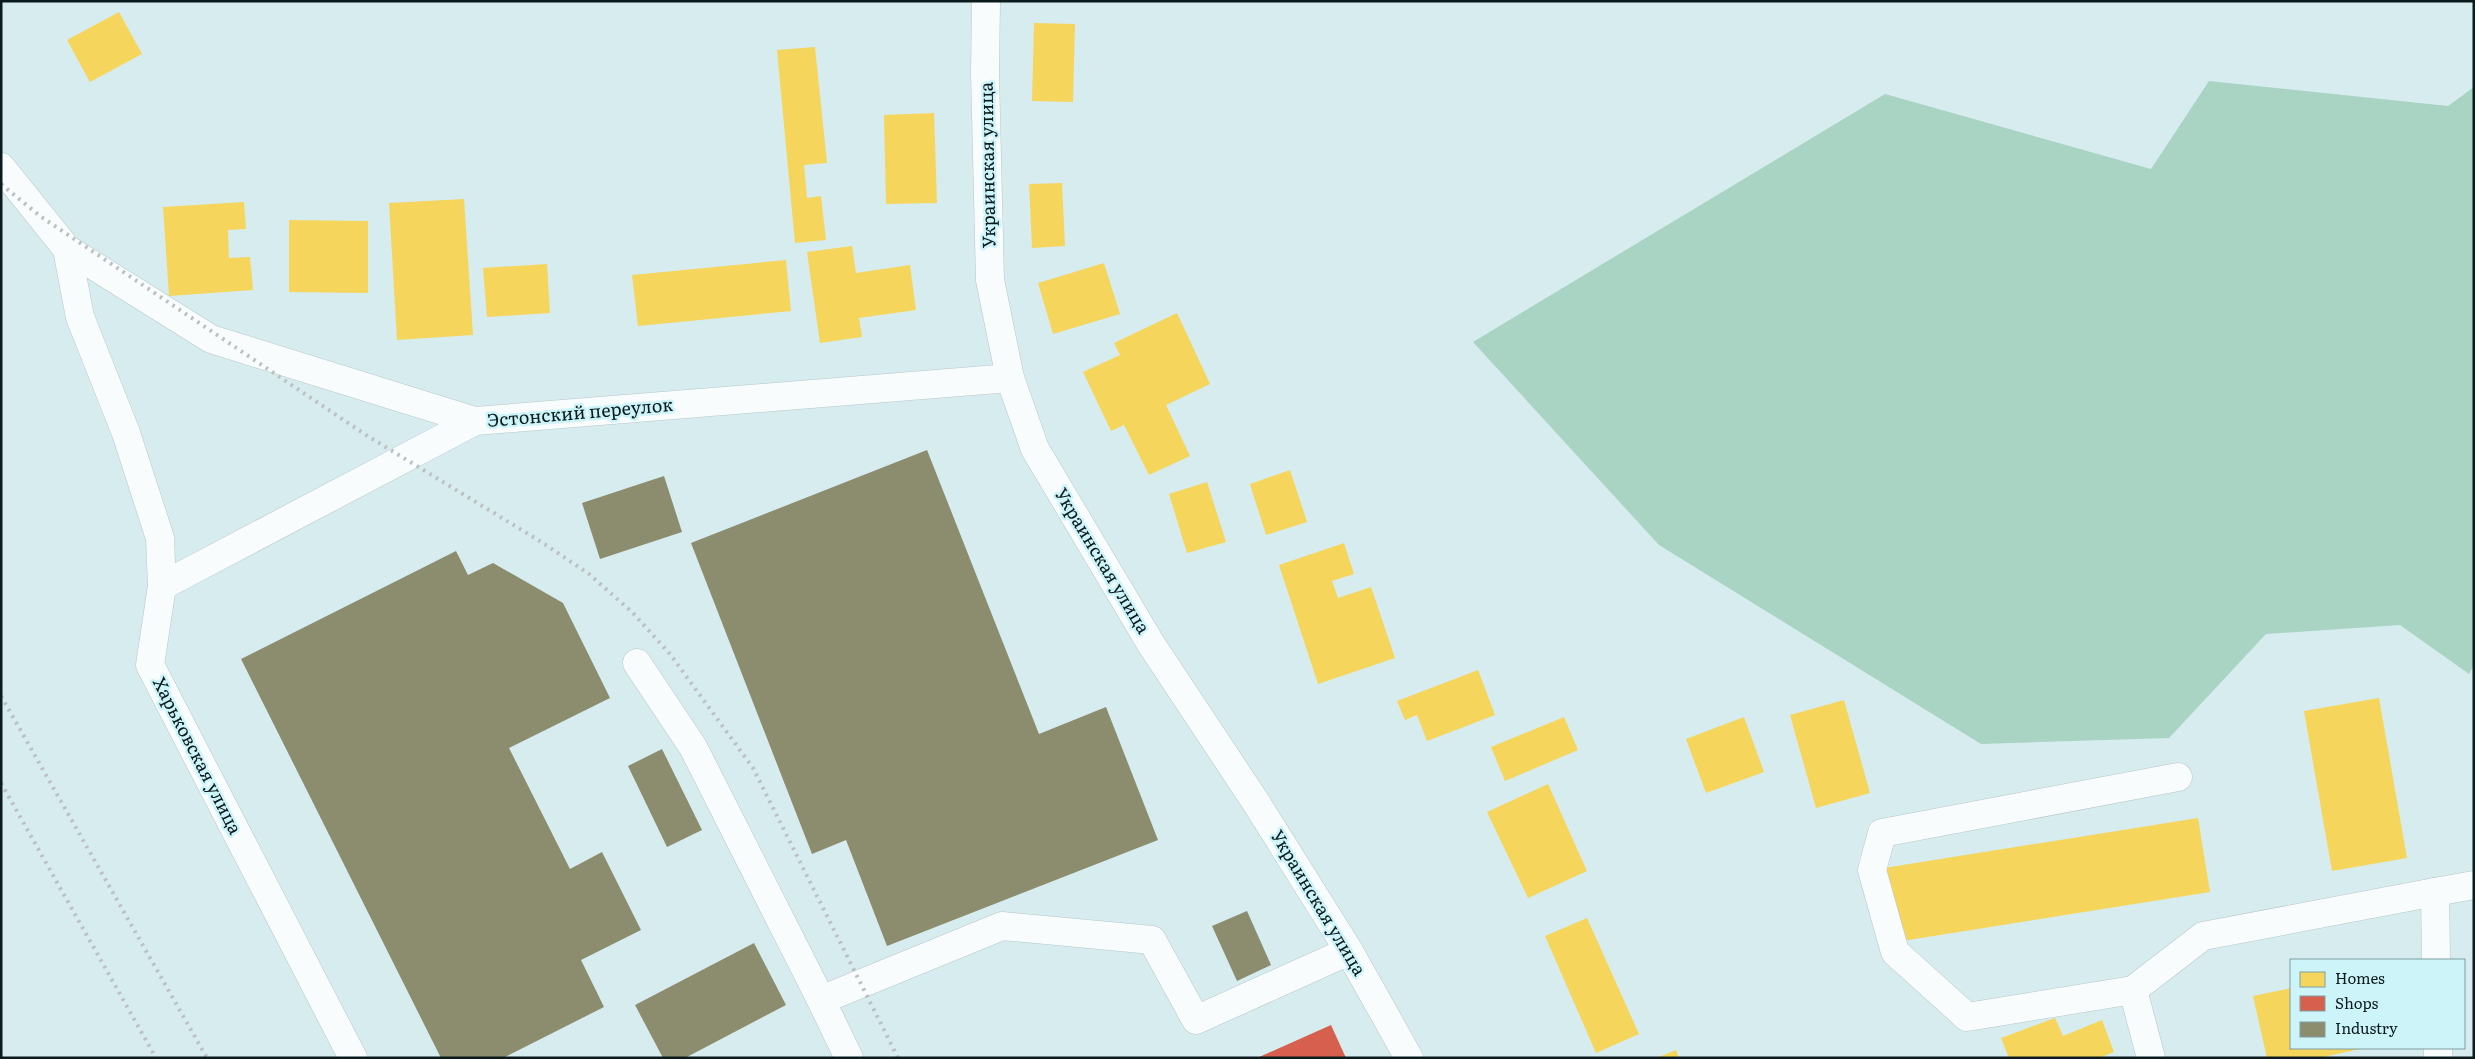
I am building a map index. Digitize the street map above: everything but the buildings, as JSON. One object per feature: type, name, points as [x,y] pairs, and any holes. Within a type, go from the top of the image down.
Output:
[{"type":"street","name":"Украинская улица","points":[[986,1],[985,74],[990,280],[1010,378],[1040,457],[1152,644],[1257,804],[1349,951],[1409,1058]]},
{"type":"street","name":"Харьковская улица","points":[[1,167],[67,248],[80,317],[126,433],[160,538],[162,586],[150,665],[354,1058]]},
{"type":"street","name":"Эстонский переулок","points":[[67,248],[211,339],[475,421],[1010,378]]},
{"type":"street","points":[[162,586],[475,421]]},
{"type":"street","points":[[638,662],[693,747],[847,1057]]},
{"type":"street","points":[[2178,776],[1882,833],[1872,870],[1895,952],[1968,1017],[2133,990],[2203,936],[2474,885]]},
{"type":"street","points":[[2435,892],[2436,959]]},
{"type":"street","points":[[820,1000],[1002,926],[1152,940],[1196,1020],[1349,951]]},
{"type":"street","points":[[2133,990],[2151,1058]]},
{"type":"green space","points":[[2209,81],[2448,106],[2474,87],[2474,665],[2469,674],[2400,625],[2266,634],[2169,738],[1981,744],[1659,545],[1473,342],[1885,94],[2151,169]]},
{"type":"railway","points":[[1,184],[40,216],[366,435],[543,543],[589,574],[632,612],[670,654],[753,768],[898,1058]]},
{"type":"railway","points":[[1,696],[207,1058]]},
{"type":"railway","points":[[1,783],[156,1058]]}]
